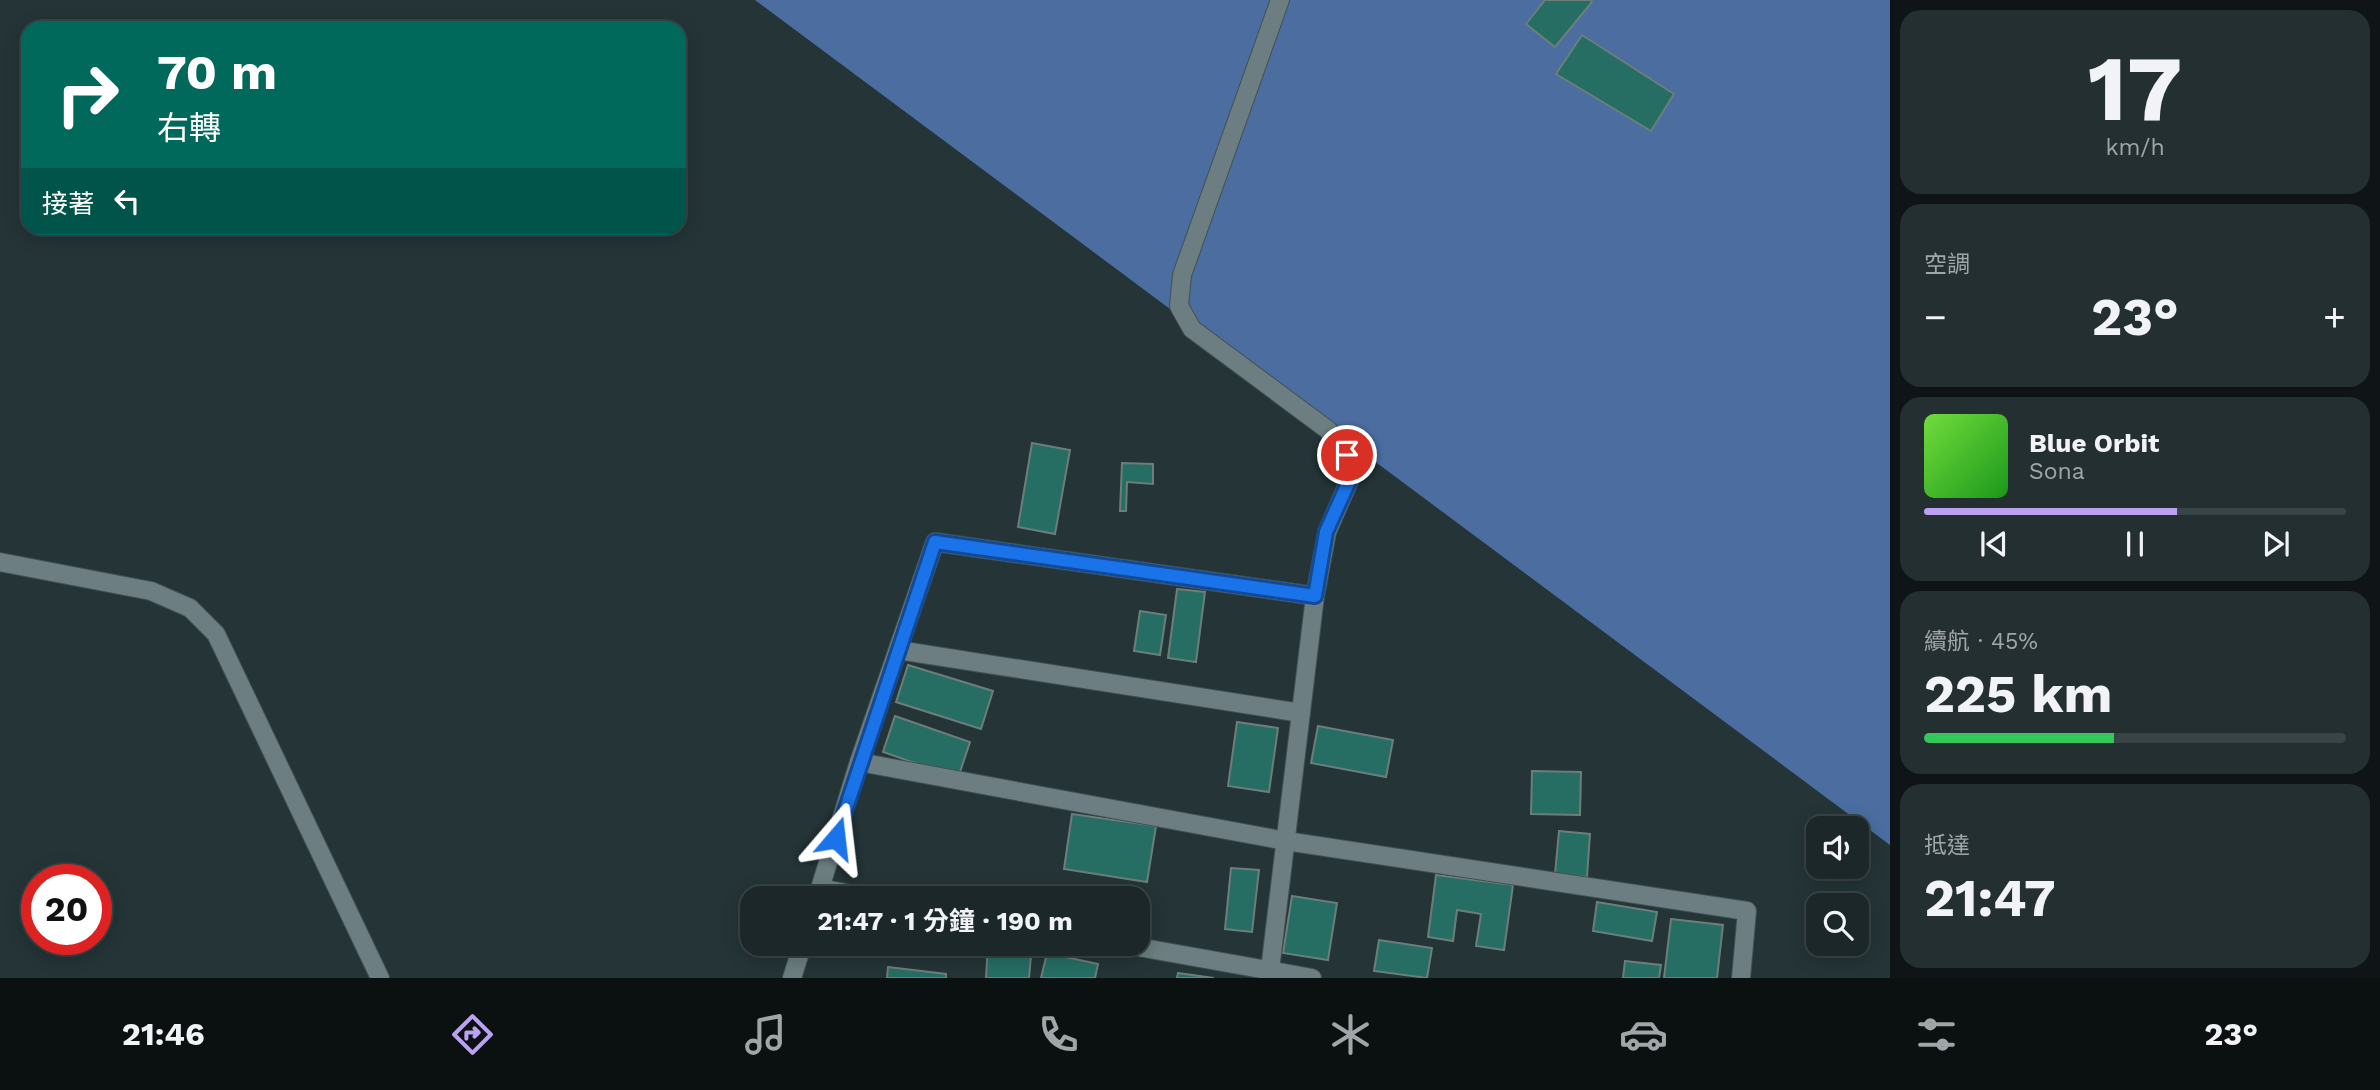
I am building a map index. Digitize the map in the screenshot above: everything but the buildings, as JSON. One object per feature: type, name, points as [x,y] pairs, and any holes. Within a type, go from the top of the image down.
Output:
[{"type":"lane","points":[[1270,975],[1315,596],[1326,532],[1350,479],[1347,455],[1328,430],[1192,329],[1179,306],[1182,275],[1280,0]]},
{"type":"lane","points":[[820,886],[859,762],[935,542],[1315,596]]},
{"type":"lane","points":[[0,562],[151,592],[190,608],[216,634],[380,978]]},
{"type":"lane","points":[[898,650],[1301,713]]},
{"type":"lane","points":[[859,762],[1286,841],[1747,911],[1741,978]]},
{"type":"lane","points":[[1150,950],[1270,975],[1311,978]]},
{"type":"lane","points":[[792,978],[799,956]]},
{"type":"water","points":[[755,0],[1890,0],[1890,845],[1869,829],[1869,816],[1851,816]]},
{"type":"route","points":[[836,838],[859,762],[935,542],[1315,596],[1326,532],[1350,479],[1347,455]]}]
